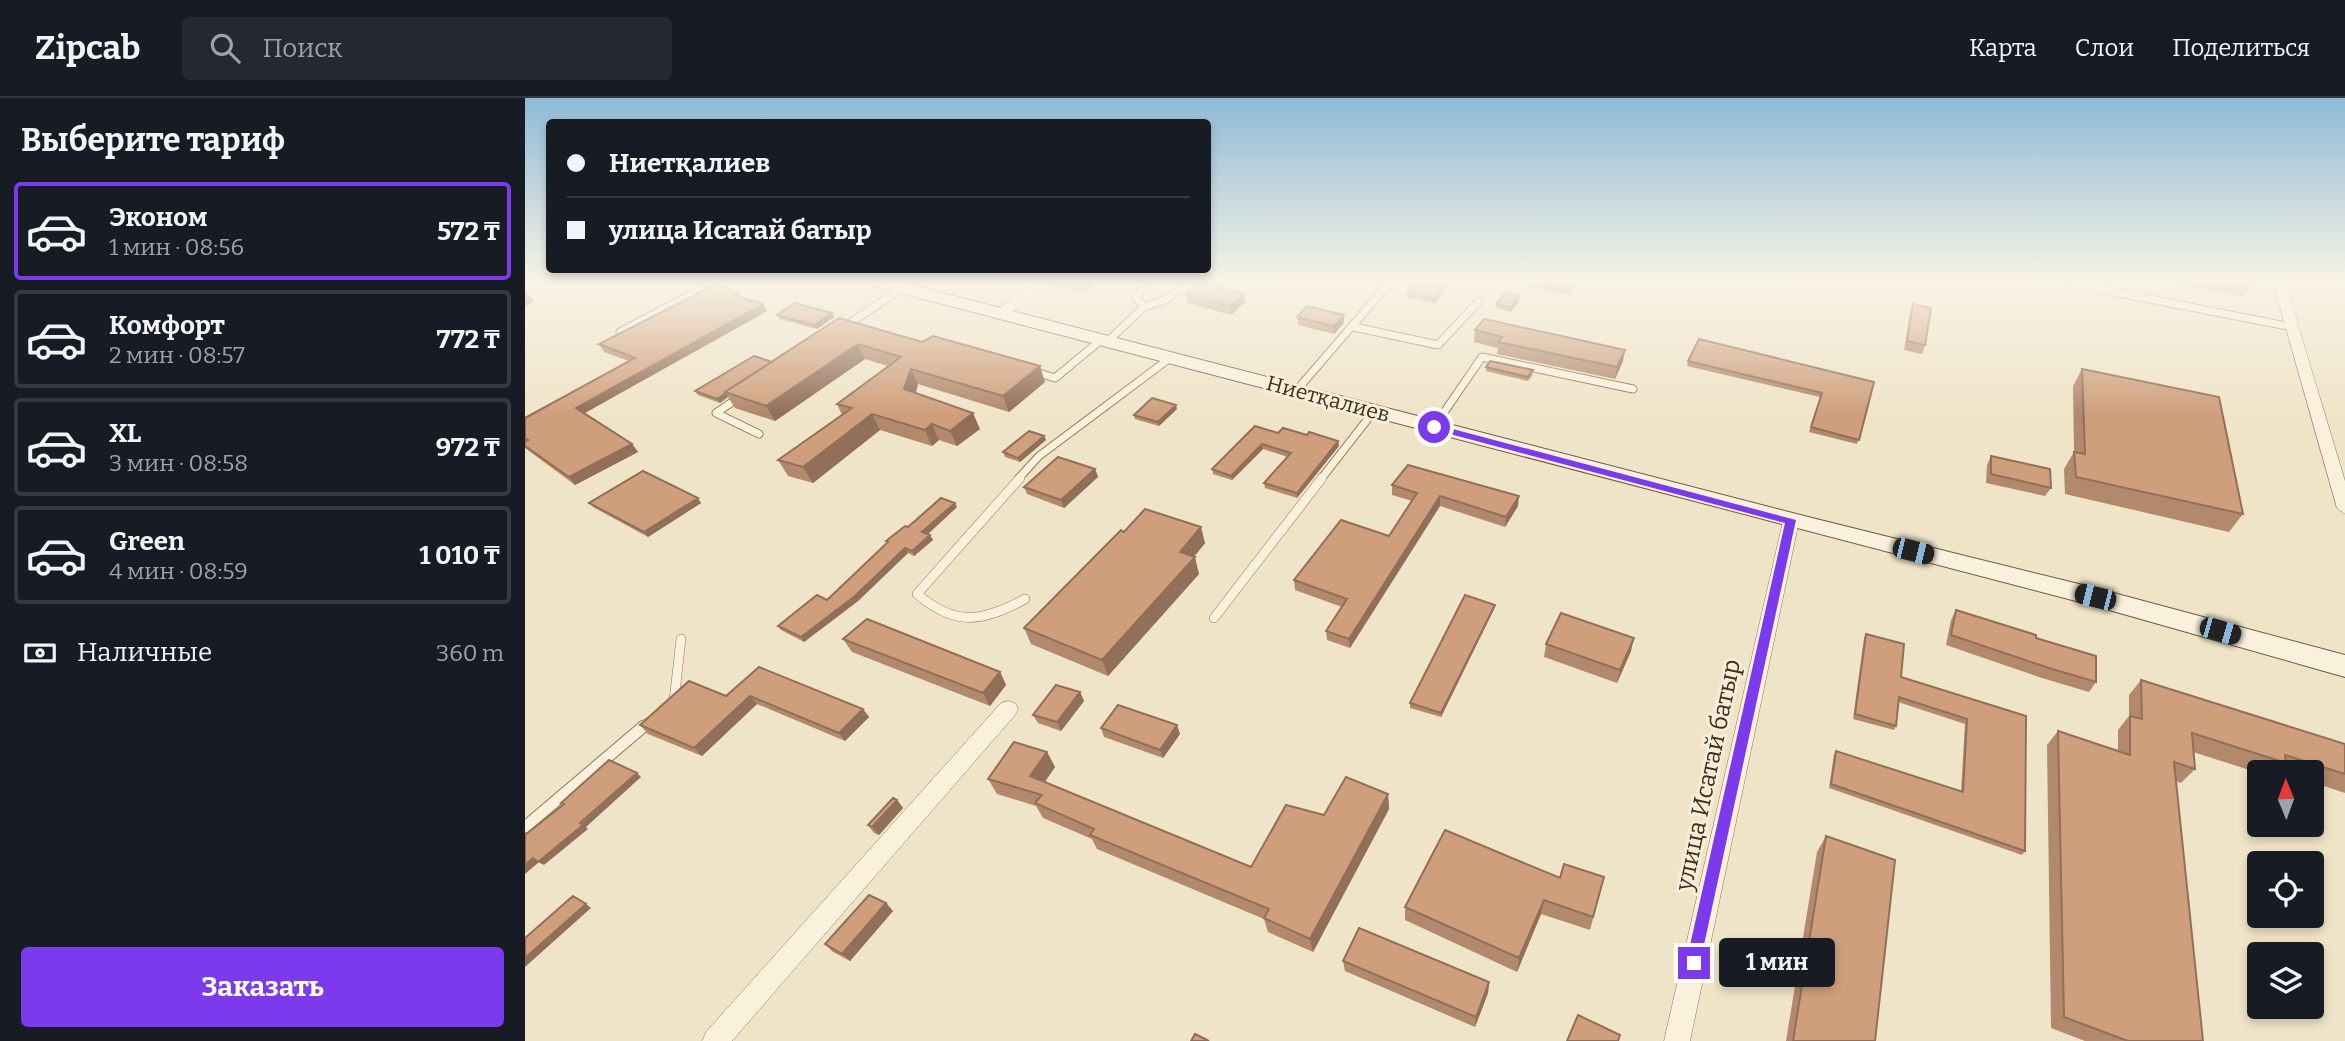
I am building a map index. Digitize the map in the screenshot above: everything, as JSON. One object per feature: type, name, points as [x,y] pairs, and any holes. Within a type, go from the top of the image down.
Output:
[{"type":"street","name":"Ниетқалиев","points":[[1048,326],[2095,597],[2345,666]]},
{"type":"street","points":[[2292,327],[2345,508]]},
{"type":"street","name":"улица Исатай батыр","points":[[1677,1041],[1791,520]]},
{"type":"street","points":[[715,1041],[1008,709]]},
{"type":"lane","points":[[620,332],[631,326]]},
{"type":"lane","points":[[1018,367],[1055,378],[1122,326]]},
{"type":"lane","points":[[1296,391],[1354,327],[1437,345],[1455,326]]},
{"type":"lane","points":[[2287,326],[2292,327]]},
{"type":"lane","points":[[834,334],[845,327],[857,330]]},
{"type":"lane","points":[[1434,427],[1482,357],[1633,389]]},
{"type":"lane","points":[[1025,599],[996,615],[969,620],[933,610],[917,594],[1039,456],[1170,358]]},
{"type":"lane","points":[[748,391],[716,413],[759,433]]},
{"type":"lane","points":[[1214,618],[1374,411]]},
{"type":"lane","points":[[525,827],[674,701],[681,639]]},
{"type":"building","points":[[634,326],[723,326],[576,408],[632,444],[569,477],[525,446],[525,441],[528,440],[525,438],[525,418],[635,358],[599,344]]},
{"type":"building","points":[[827,326],[867,326],[922,342],[933,336],[1040,366],[1003,396],[911,369],[904,389],[973,413],[950,431],[932,424],[925,430],[872,414],[803,467],[778,460],[852,408],[837,404],[901,357],[858,344],[766,406],[725,392]]},
{"type":"building","points":[[1478,326],[1516,326],[1625,350],[1617,367],[1498,342],[1502,337],[1475,330]]},
{"type":"building","points":[[1909,326],[1928,326],[1925,345],[1907,341]]},
{"type":"building","points":[[1699,339],[1874,382],[1859,440],[1811,427],[1822,393],[1688,361]]},
{"type":"building","points":[[754,356],[772,362],[717,399],[695,391]]},
{"type":"building","points":[[1490,361],[1533,370],[1528,377],[1486,367]]},
{"type":"building","points":[[2082,369],[2219,397],[2243,514],[2076,477],[2074,452],[2085,454]]},
{"type":"building","points":[[1152,398],[1176,405],[1158,422],[1134,415]]},
{"type":"building","points":[[1255,426],[1278,433],[1283,428],[1307,435],[1309,432],[1338,441],[1297,493],[1264,483],[1291,453],[1262,444],[1231,476],[1212,469]]},
{"type":"building","points":[[1029,431],[1044,436],[1018,458],[1003,452]]},
{"type":"building","points":[[1991,456],[2050,469],[2051,488],[1991,474]]},
{"type":"building","points":[[1058,457],[1095,469],[1061,500],[1024,487]]},
{"type":"building","points":[[1408,465],[1519,496],[1506,517],[1440,496],[1349,639],[1326,631],[1347,599],[1294,580],[1341,520],[1389,536],[1417,493],[1392,485]]},
{"type":"building","points":[[643,471],[698,498],[644,532],[589,503]]},
{"type":"building","points":[[941,498],[955,503],[922,532],[930,535],[912,551],[905,548],[855,596],[801,637],[778,626],[817,595],[827,600],[888,542],[886,541],[905,526],[908,527]]},
{"type":"building","points":[[1145,509],[1201,527],[1180,552],[1195,557],[1102,660],[1024,628],[1121,530],[1124,532]]},
{"type":"building","points":[[1465,595],[1495,605],[1441,713],[1410,703]]},
{"type":"building","points":[[1956,610],[2096,656],[2096,682],[1951,635]]},
{"type":"building","points":[[1561,613],[1634,638],[1620,670],[1546,644]]},
{"type":"building","points":[[867,619],[1000,672],[983,693],[843,639]]},
{"type":"building","points":[[1866,634],[1904,644],[1901,677],[2026,716],[2025,851],[1831,784],[1836,751],[1963,792],[1967,719],[1899,697],[1896,726],[1855,714]]},
{"type":"building","points":[[759,667],[863,709],[839,733],[750,696],[694,748],[640,725],[689,681],[726,696]]},
{"type":"building","points":[[2141,680],[2345,744],[2345,774],[2324,767],[2324,760],[2301,760],[2285,755],[2286,760],[2277,760],[2192,733],[2195,769],[2174,762],[2203,1041],[2128,1041],[2064,1017],[2058,731],[2130,755],[2130,716],[2142,719]]},
{"type":"building","points":[[1056,685],[1080,692],[1057,722],[1033,715]]},
{"type":"building","points":[[1118,705],[1177,725],[1160,750],[1101,728]]},
{"type":"building","points":[[1014,742],[1047,752],[1030,776],[1251,867],[1286,805],[1324,815],[1346,777],[1388,794],[1310,939],[1264,918],[1269,909],[1090,835],[1094,829],[1035,803],[1042,795],[988,779]]},
{"type":"building","points":[[609,760],[637,773],[580,823],[583,825],[538,862],[533,858],[525,865],[525,835],[564,804],[561,803]]},
{"type":"building","points":[[893,798],[897,800],[872,827],[868,825]]},
{"type":"building","points":[[1445,830],[1560,878],[1564,864],[1604,877],[1593,917],[1544,900],[1519,958],[1405,907]]},
{"type":"building","points":[[1826,836],[1895,860],[1875,1041],[1793,1041]]},
{"type":"building","points":[[869,895],[886,903],[842,954],[825,944]]},
{"type":"building","points":[[573,896],[586,904],[525,958],[525,938]]},
{"type":"building","points":[[1359,928],[1489,982],[1476,1017],[1343,961]]},
{"type":"building","points":[[1578,1015],[1620,1035],[1618,1041],[1567,1041]]},
{"type":"building","points":[[1195,1034],[1209,1041],[1191,1041]]},
{"type":"route","points":[[1434,427],[1791,520],[1694,963]]}]
